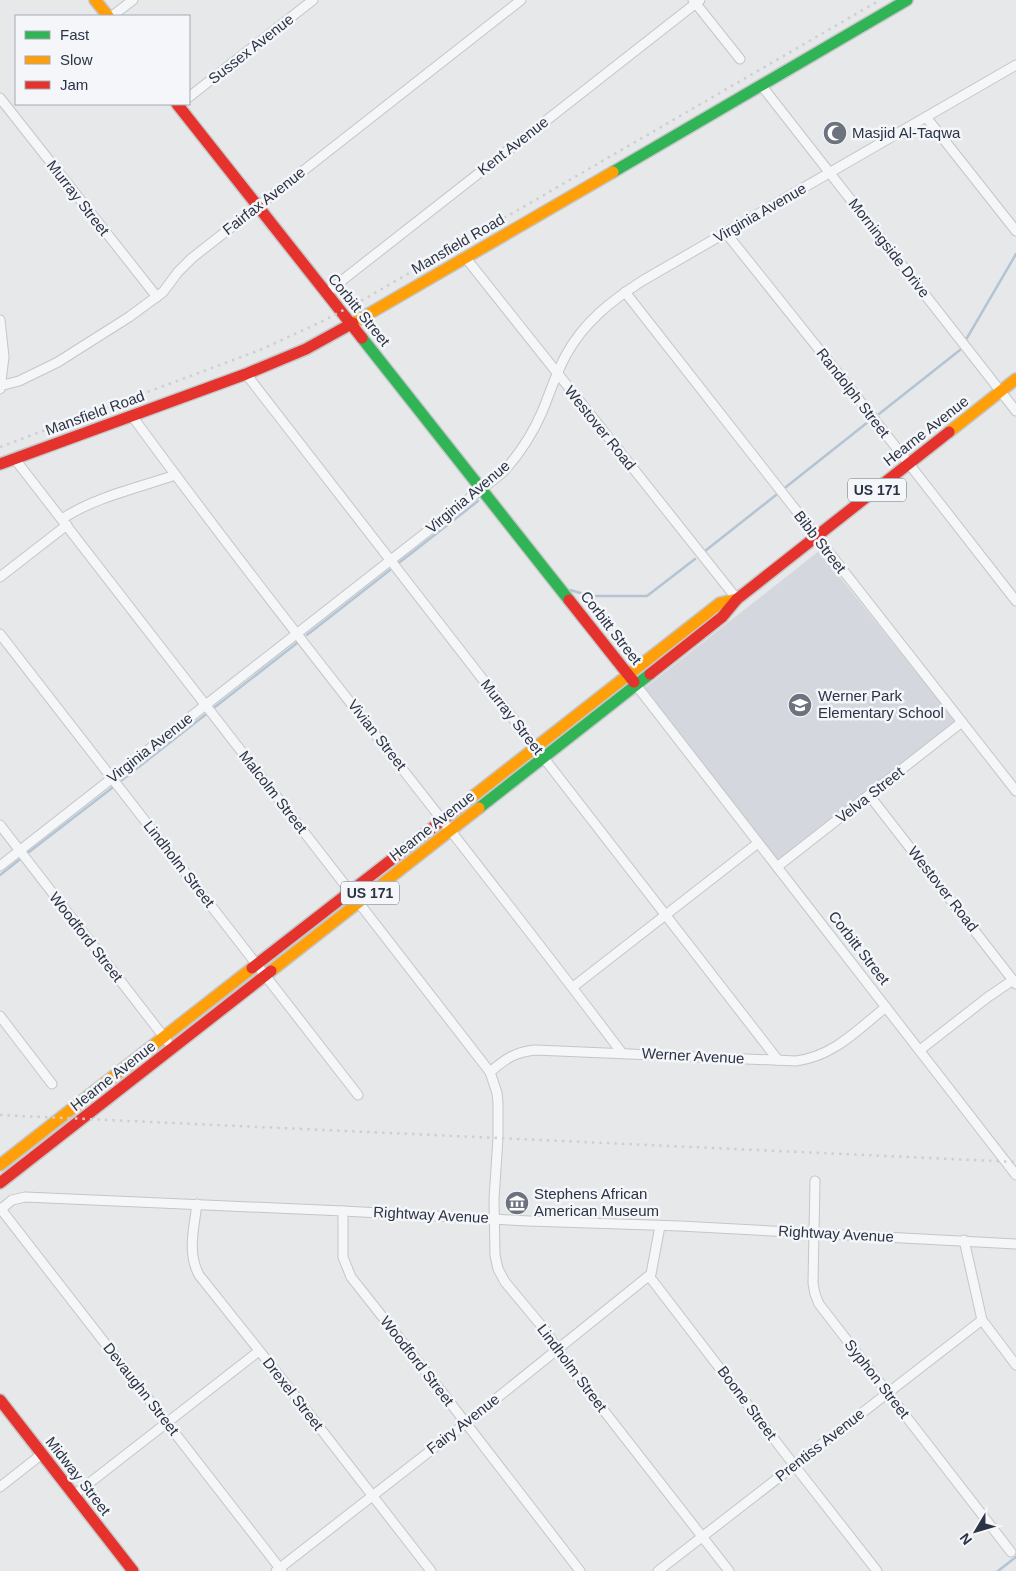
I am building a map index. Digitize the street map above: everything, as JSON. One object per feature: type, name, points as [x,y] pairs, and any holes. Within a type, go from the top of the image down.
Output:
[{"type":"main road","points":[[95,0],[107,15]]},
{"type":"main road","name":"Mansfield Road","points":[[0,464],[246,374],[306,349],[907,0]]},
{"type":"main road","name":"Corbitt Street","points":[[180,105],[257,206],[636,685]]},
{"type":"main road","name":"Hearne Avenue","points":[[0,1183],[722,617],[736,599],[1016,379]]},
{"type":"main road","name":"Hearne Avenue","points":[[0,1165],[720,603],[736,599]]},
{"type":"main road","name":"Midway Street","points":[[0,1400],[133,1571]]},
{"type":"street","points":[[113,15],[133,0]]},
{"type":"street","name":"Sussex Avenue","points":[[190,96],[313,0]]},
{"type":"street","name":"Fairfax Avenue","points":[[0,386],[19,381],[77,351],[157,297],[192,258],[521,0]]},
{"type":"street","points":[[696,1],[740,59]]},
{"type":"street","name":"Kent Avenue","points":[[326,293],[696,1]]},
{"type":"street","name":"Virginia Avenue","points":[[0,866],[482,489],[510,464],[527,441],[570,349],[587,326],[607,305],[625,292],[1016,65]]},
{"type":"street","name":"Morningside Drive","points":[[762,84],[1016,410]]},
{"type":"street","name":"Murray Street","points":[[0,98],[157,297]]},
{"type":"street","points":[[926,117],[1016,231]]},
{"type":"street","name":"Randolph Street","points":[[726,233],[1016,602]]},
{"type":"street","name":"Westover Road","points":[[465,257],[736,599]]},
{"type":"street","name":"Bibb Street","points":[[625,292],[1016,791]]},
{"type":"street","points":[[0,320],[4,357],[0,391]]},
{"type":"street","name":"Murray Street","points":[[246,374],[778,1060]]},
{"type":"street","name":"Vivian Street","points":[[132,416],[622,1053]]},
{"type":"street","name":"Malcolm Street","points":[[14,458],[490,1072],[497,1093],[498,1138]]},
{"type":"street","points":[[0,577],[80,508],[175,474]]},
{"type":"street","name":"Lindholm Street","points":[[0,634],[358,1095]]},
{"type":"street","name":"Corbitt Street","points":[[636,685],[1016,1176]]},
{"type":"street","name":"Velva Street","points":[[777,868],[962,722]]},
{"type":"street","name":"Westover Road","points":[[870,795],[1015,982]]},
{"type":"street","name":"Woodford Street","points":[[0,825],[172,1048]]},
{"type":"street","points":[[573,987],[758,843]]},
{"type":"street","points":[[920,1050],[988,997],[1015,982]]},
{"type":"street","name":"Werner Avenue","points":[[490,1072],[512,1056],[528,1050],[796,1061],[821,1055],[838,1045],[886,1007]]},
{"type":"street","points":[[0,1016],[52,1084]]},
{"type":"street","name":"Lindholm Street","points":[[498,1138],[494,1219],[495,1255],[502,1276],[569,1366],[729,1571]]},
{"type":"street","name":"Syphon Street","points":[[815,1181],[813,1283],[819,1304],[1011,1552]]},
{"type":"street","name":"Rightway Avenue","points":[[0,1209],[12,1200],[25,1197],[964,1240],[1016,1244]]},
{"type":"street","name":"Drexel Street","points":[[197,1204],[192,1252],[196,1270],[431,1571]]},
{"type":"street","name":"Devaughn Street","points":[[0,1209],[167,1422],[279,1570]]},
{"type":"street","name":"Woodford Street","points":[[344,1211],[343,1257],[351,1278],[580,1571]]},
{"type":"street","points":[[649,1276],[651,1274],[660,1226]]},
{"type":"street","points":[[964,1240],[982,1320],[1016,1365]]},
{"type":"street","name":"Fairy Avenue","points":[[279,1570],[649,1276]]},
{"type":"street","name":"Boone Street","points":[[649,1276],[877,1571]]},
{"type":"street","name":"Prentiss Avenue","points":[[658,1571],[982,1320]]},
{"type":"street","points":[[74,1496],[259,1351]]},
{"type":"street","points":[[0,1487],[42,1454]]},
{"type":"shaded area","name":"Werner Park Elementary School","points":[[819,551],[956,722],[778,861],[645,688]]},
{"type":"waterway","points":[[967,338],[1016,254]]},
{"type":"waterway","points":[[879,414],[960,350]]},
{"type":"waterway","points":[[786,487],[868,422]]},
{"type":"waterway","points":[[705,551],[776,495]]},
{"type":"waterway","points":[[400,562],[478,501]]},
{"type":"waterway","points":[[570,590],[591,596],[647,596],[695,559]]},
{"type":"waterway","points":[[307,635],[390,570]]},
{"type":"waterway","points":[[215,707],[297,643]]},
{"type":"waterway","points":[[122,780],[205,715]]},
{"type":"waterway","points":[[29,852],[112,788]]},
{"type":"waterway","points":[[0,875],[19,860]]},
{"type":"waterway","points":[[998,1571],[1016,1557]]},
{"type":"railway","points":[[0,447],[260,350],[321,322],[368,297],[880,0]]},
{"type":"railway","points":[[0,1115],[1016,1162]]},
{"type":"traffic: fast","points":[[613,172],[907,0]]},
{"type":"traffic: fast","points":[[362,338],[569,600]]},
{"type":"traffic: fast","points":[[479,808],[650,674]]},
{"type":"traffic: slow","points":[[95,0],[107,15]]},
{"type":"traffic: slow","points":[[353,323],[613,172]]},
{"type":"traffic: slow","points":[[949,432],[1016,379]]},
{"type":"traffic: slow","points":[[458,808],[720,603],[737,599]]},
{"type":"traffic: slow","points":[[271,971],[479,808]]},
{"type":"traffic: slow","points":[[0,1165],[252,968]]},
{"type":"traffic: jam","points":[[178,105],[362,338]]},
{"type":"traffic: jam","points":[[0,464],[246,374],[306,349],[353,323]]},
{"type":"traffic: jam","points":[[650,674],[722,617],[737,599],[949,432]]},
{"type":"traffic: jam","points":[[569,600],[634,682]]},
{"type":"traffic: jam","points":[[252,968],[458,808]]},
{"type":"traffic: jam","points":[[0,1183],[271,971]]},
{"type":"traffic: jam","points":[[0,1400],[133,1571]]},
{"type":"place","name":"Masjid Al-Taqwa","points":[[835,133]]},
{"type":"place","name":"Werner Park Elementary School","points":[[800,705]]},
{"type":"place","name":"Stephens African American Museum","points":[[517,1203]]}]
